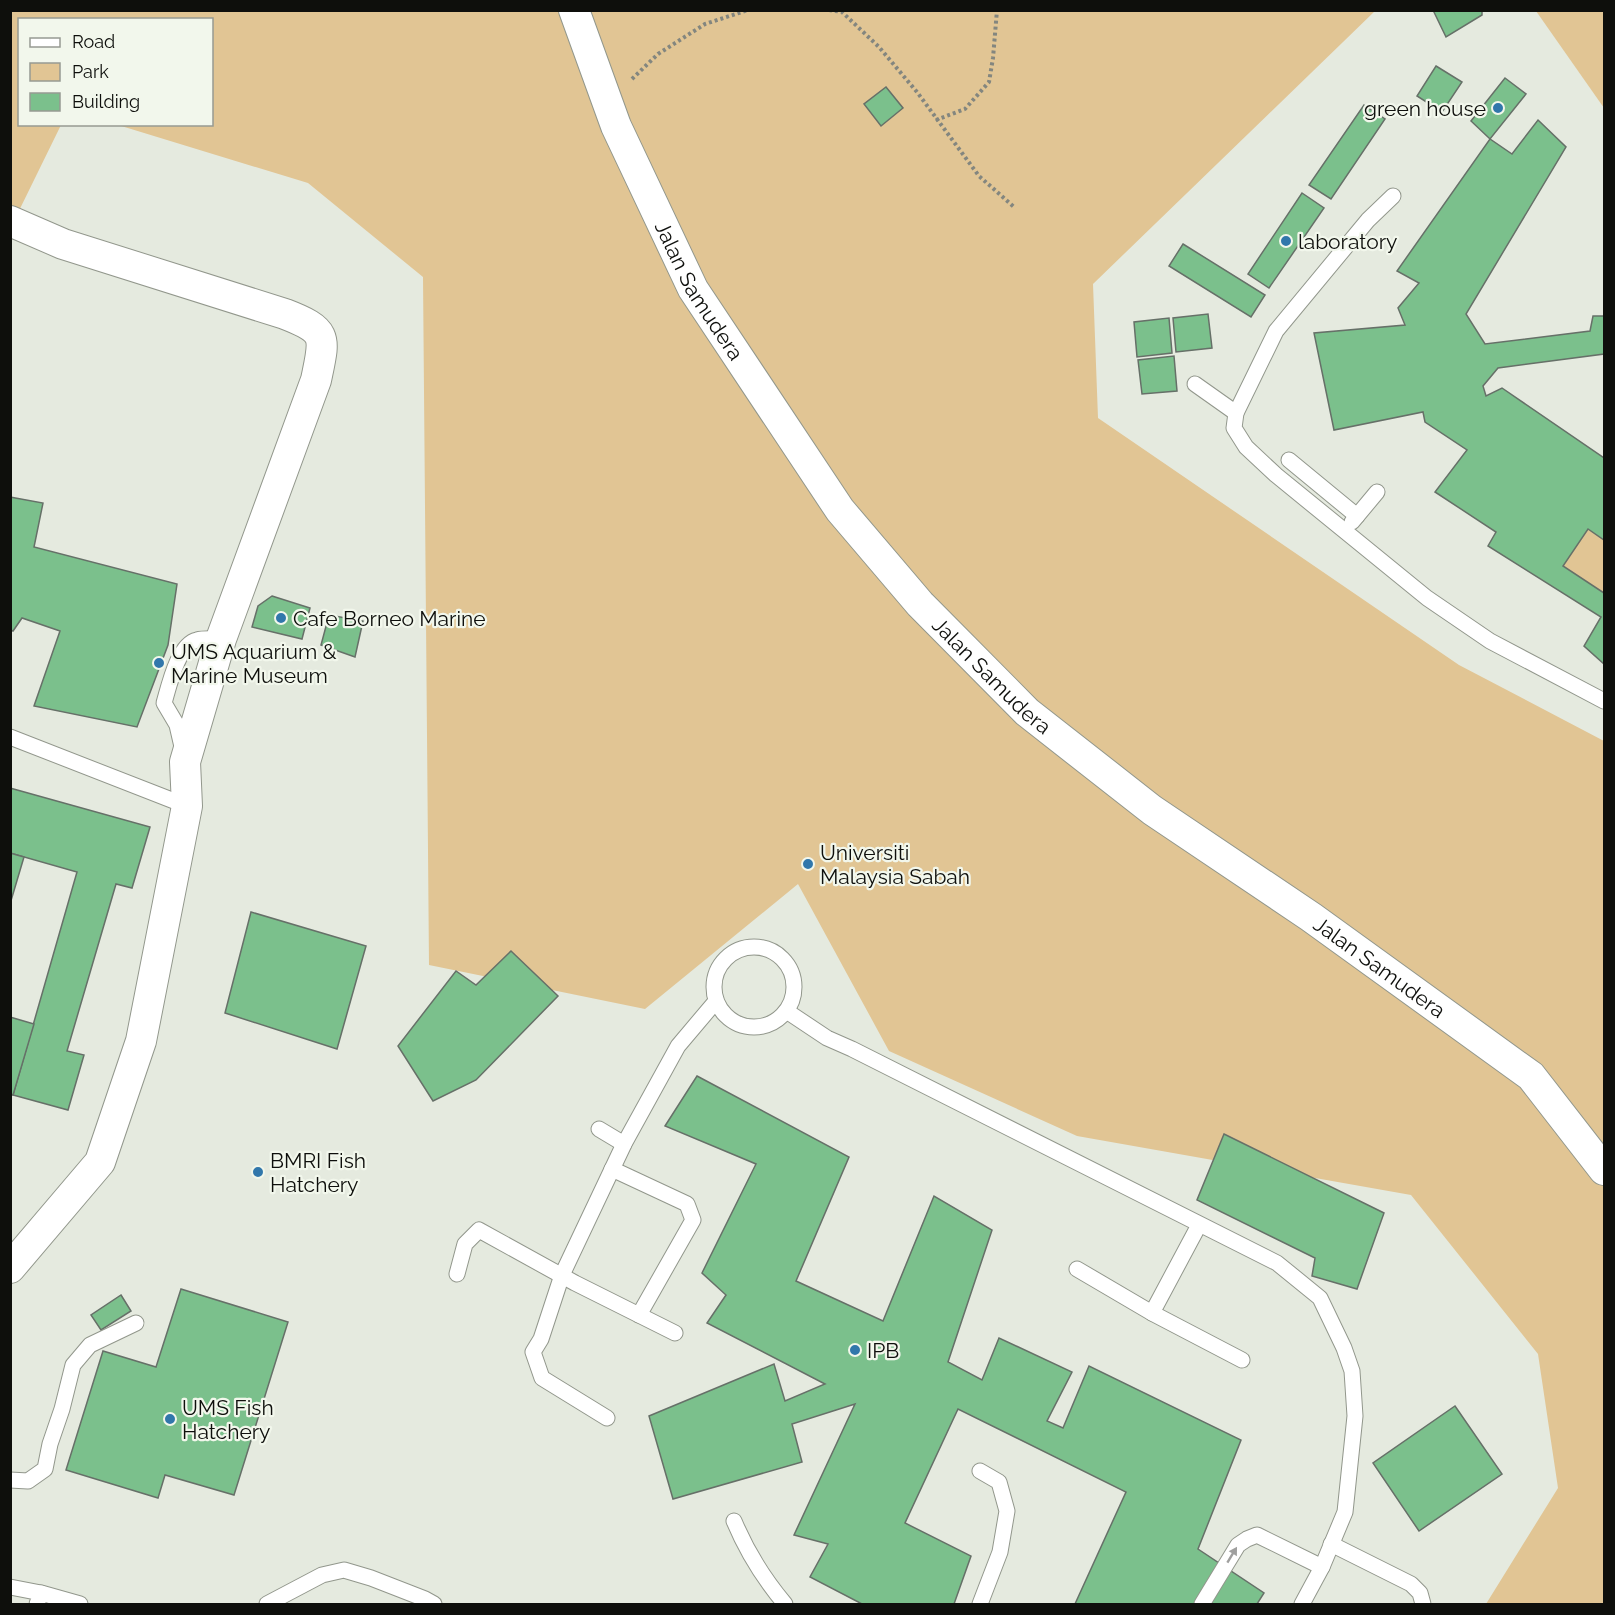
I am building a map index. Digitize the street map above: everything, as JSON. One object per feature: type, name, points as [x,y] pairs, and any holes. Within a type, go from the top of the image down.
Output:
[{"type":"street","name":"Jalan Samudera","points":[[574,10],[616,126],[693,289],[840,510],[920,604],[1027,712],[1152,810],[1311,917],[1532,1076],[1605,1170]]},
{"type":"street","points":[[10,221],[63,244],[285,314],[310,324],[319,335],[323,346],[316,380],[221,639],[185,762],[187,806],[141,1041],[99,1162],[10,1268]]},
{"type":"lane","points":[[1393,196],[1368,220],[1276,331],[1236,413],[1234,428],[1239,439],[1276,475],[1427,598],[1490,640],[1605,701]]},
{"type":"lane","points":[[1195,384],[1236,413]]},
{"type":"lane","points":[[1276,475],[1294,455],[1358,516]]},
{"type":"lane","points":[[1345,532],[1377,492]]},
{"type":"lane","points":[[10,737],[187,806]]},
{"type":"lane","points":[[749,946],[772,949],[790,966],[795,989],[788,1011],[774,1023],[757,1028],[740,1026],[725,1016],[716,1001],[714,977],[727,956],[749,946]]},
{"type":"lane","points":[[607,1418],[542,1378],[533,1352],[541,1339],[562,1275],[624,1144],[678,1046],[716,1001]]},
{"type":"lane","points":[[788,1011],[827,1038],[1277,1263],[1320,1298],[1344,1348],[1352,1371],[1355,1416],[1345,1512],[1322,1567],[1302,1605]]},
{"type":"lane","points":[[600,1129],[624,1144]]},
{"type":"lane","points":[[612,1169],[687,1204],[693,1220],[639,1315]]},
{"type":"lane","points":[[1152,1313],[1199,1225]]},
{"type":"lane","points":[[457,1274],[465,1244],[479,1230],[675,1333]]},
{"type":"lane","points":[[1077,1269],[1152,1313],[1242,1360]]},
{"type":"lane","points":[[10,1480],[28,1481],[45,1469],[50,1444],[74,1365],[90,1345],[136,1323]]},
{"type":"lane","points":[[980,1471],[999,1482],[1007,1511],[1000,1552],[980,1605]]},
{"type":"lane","points":[[734,1521],[745,1546],[785,1605]]},
{"type":"lane","points":[[1202,1605],[1238,1545],[1257,1535],[1322,1567]]},
{"type":"lane","points":[[1331,1544],[1411,1584],[1420,1593],[1423,1605]]},
{"type":"lane","points":[[267,1605],[322,1575],[344,1570],[425,1599],[434,1605]]},
{"type":"lane","points":[[10,1587],[39,1599],[80,1605]]},
{"type":"path","points":[[616,126],[626,85],[658,54],[705,24],[748,10]]},
{"type":"path","points":[[829,10],[842,12],[879,47],[917,92],[979,176],[1014,207]]},
{"type":"path","points":[[936,120],[965,109],[989,82],[997,10]]},
{"type":"green space","points":[[11,11],[1375,11],[1093,284],[1098,418],[1459,665],[1604,741],[1604,1604],[1486,1604],[1558,1488],[1538,1354],[1411,1195],[1077,1136],[889,1051],[798,884],[645,1009],[429,965],[423,277],[308,183],[121,126],[213,126],[213,18],[18,18],[18,126],[61,126],[11,227]]},
{"type":"green space","points":[[1536,11],[1604,11],[1604,108]]},
{"type":"green space","points":[[1588,529],[1604,540],[1604,593],[1563,566]]},
{"type":"building","points":[[1433,10],[1482,10],[1482,15],[1446,37]]},
{"type":"building","points":[[1436,66],[1462,82],[1442,112],[1417,96]]},
{"type":"building","name":"green house","points":[[1505,78],[1526,94],[1490,139],[1471,121]]},
{"type":"building","points":[[886,87],[903,108],[881,126],[864,104]]},
{"type":"building","name":"laboratory","points":[[1364,105],[1385,119],[1331,199],[1309,185]]},
{"type":"building","points":[[1538,120],[1566,147],[1466,314],[1485,344],[1590,331],[1593,316],[1604,316],[1604,354],[1498,368],[1483,386],[1486,396],[1502,388],[1604,458],[1604,540],[1588,529],[1563,566],[1604,593],[1604,664],[1584,646],[1601,617],[1488,546],[1496,532],[1435,492],[1467,450],[1425,422],[1423,412],[1334,430],[1314,333],[1405,325],[1398,308],[1419,283],[1397,271],[1490,139],[1512,154]]},
{"type":"building","name":"laboratory","points":[[1302,193],[1324,208],[1269,288],[1248,274]]},
{"type":"building","name":"laboratory","points":[[1183,244],[1265,295],[1251,317],[1169,266]]},
{"type":"building","points":[[1208,314],[1212,348],[1176,352],[1173,318]]},
{"type":"building","points":[[1169,318],[1172,353],[1137,357],[1134,322]]},
{"type":"building","points":[[1174,356],[1177,391],[1142,394],[1138,360]]},
{"type":"building","points":[[10,497],[43,503],[34,547],[177,584],[168,645],[137,727],[34,706],[60,631],[22,618],[13,631],[10,630]]},
{"type":"building","name":"Cafe Borneo Marine","points":[[272,596],[310,608],[302,639],[252,627],[258,606]]},
{"type":"building","points":[[329,615],[363,621],[355,657],[321,645]]},
{"type":"building","points":[[10,788],[150,827],[132,888],[116,884],[67,1051],[84,1055],[68,1110],[13,1095],[77,872],[10,853]]},
{"type":"building","points":[[10,853],[24,857],[10,904]]},
{"type":"building","points":[[251,912],[366,946],[337,1049],[225,1013]]},
{"type":"building","points":[[511,951],[558,996],[476,1080],[433,1101],[398,1046],[456,971],[476,985]]},
{"type":"building","points":[[10,1017],[34,1024],[13,1095],[10,1094]]},
{"type":"building","name":"IPB","points":[[697,1076],[849,1157],[796,1281],[883,1321],[934,1196],[992,1230],[948,1362],[982,1380],[999,1338],[1072,1372],[1047,1421],[1063,1428],[1089,1366],[1241,1440],[1198,1549],[1264,1593],[1257,1604],[1075,1604],[1126,1492],[958,1409],[905,1523],[971,1556],[954,1604],[862,1604],[810,1577],[828,1544],[794,1535],[855,1404],[792,1424],[802,1462],[673,1499],[649,1416],[774,1364],[785,1401],[825,1384],[707,1323],[726,1295],[702,1273],[756,1164],[665,1126]]},
{"type":"building","points":[[1224,1134],[1384,1213],[1357,1289],[1312,1276],[1315,1258],[1197,1200]]},
{"type":"building","name":"UMS Fish Hatchery","points":[[181,1289],[288,1322],[234,1495],[165,1475],[158,1498],[66,1470],[103,1351],[156,1367]]},
{"type":"building","points":[[121,1295],[131,1311],[101,1330],[91,1315]]},
{"type":"building","points":[[1455,1406],[1502,1474],[1419,1531],[1373,1463]]},
{"type":"place","name":"green house","points":[[1498,108]]},
{"type":"place","name":"laboratory","points":[[1286,241]]},
{"type":"place","name":"Cafe Borneo Marine","points":[[281,618]]},
{"type":"place","name":"UMS Aquarium & Marine Museum","points":[[159,663]]},
{"type":"place","name":"Universiti Malaysia Sabah","points":[[808,864]]},
{"type":"place","name":"BMRI Fish Hatchery","points":[[258,1172]]},
{"type":"place","name":"IPB","points":[[855,1350]]},
{"type":"place","name":"UMS Fish Hatchery","points":[[170,1419]]}]
